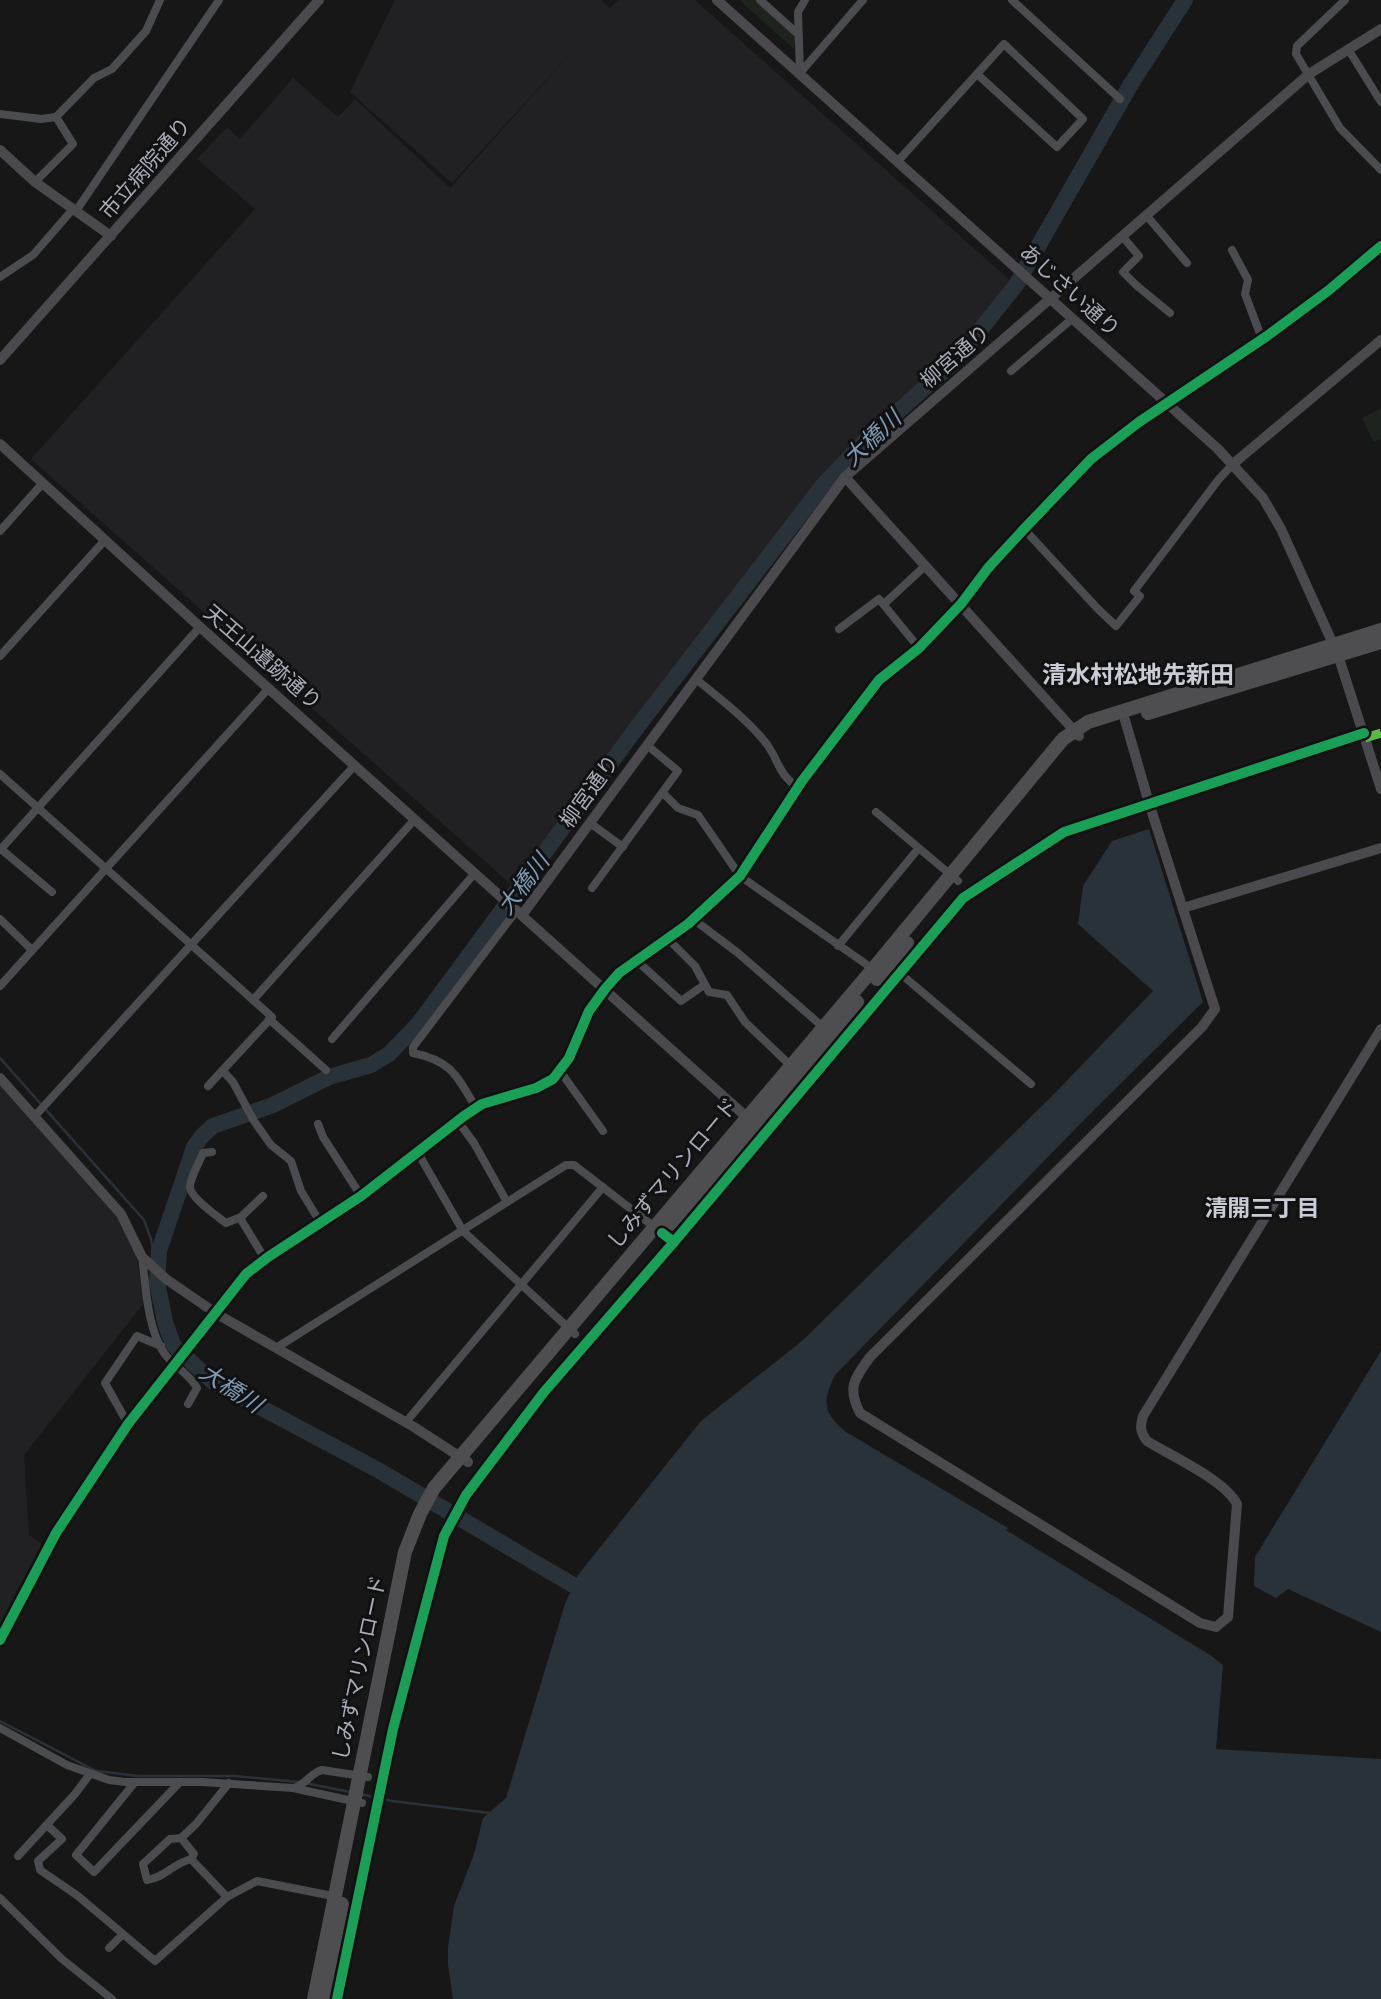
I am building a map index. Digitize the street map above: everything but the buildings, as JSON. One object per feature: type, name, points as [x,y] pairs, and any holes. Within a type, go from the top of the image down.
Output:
[{"type":"highway","name":"しみずマリンロード","points":[[1077,733],[1125,720],[1336,650],[1381,630]]},
{"type":"highway","name":"しみずマリンロード","points":[[751,1122],[823,1027],[1088,722],[1336,650],[1381,642]]},
{"type":"highway","name":"しみずマリンロード","points":[[314,1999],[339,1897],[411,1555],[424,1516],[437,1491],[658,1230],[889,964],[954,878]]},
{"type":"highway","name":"しみずマリンロード","points":[[326,1999],[339,1897]]},
{"type":"street","points":[[0,114],[40,119],[56,117],[94,78],[113,69],[146,31],[160,0]]},
{"type":"street","points":[[0,277],[33,255],[74,210],[219,0]]},
{"type":"street","name":"市立病院通り","points":[[0,360],[319,0]]},
{"type":"street","name":"あじさい通り","points":[[717,0],[1073,318],[1233,464],[1263,498],[1281,529],[1336,650],[1381,789]]},
{"type":"street","points":[[760,0],[798,34]]},
{"type":"street","points":[[800,73],[798,12],[805,0]]},
{"type":"street","points":[[800,73],[863,0]]},
{"type":"street","points":[[1345,0],[1297,46],[1296,54],[1340,128],[1381,170]]},
{"type":"street","points":[[1016,2],[1120,99]]},
{"type":"street","name":"柳宮通り","points":[[518,911],[590,823],[845,477],[1309,74],[1381,29]]},
{"type":"street","points":[[898,161],[976,74],[1004,44],[1083,118],[1057,147],[976,74]]},
{"type":"street","points":[[1348,49],[1381,102]]},
{"type":"street","points":[[35,182],[73,145],[56,117]]},
{"type":"street","points":[[0,150],[35,182],[111,236]]},
{"type":"street","points":[[1146,215],[1187,263]]},
{"type":"street","points":[[1122,236],[1139,256],[1123,272],[1170,313]]},
{"type":"street","points":[[0,1640],[56,1533],[128,1424],[246,1274],[360,1196],[457,1120],[504,1096],[536,1088],[553,1079],[569,1059],[589,1011],[605,989],[619,973],[693,919],[740,876],[798,788],[879,680],[919,648],[961,604],[988,568],[1091,459],[1120,435],[1329,290],[1381,246]]},
{"type":"street","points":[[1232,250],[1248,280],[1245,293],[1262,339]]},
{"type":"street","points":[[1011,371],[1073,318]]},
{"type":"street","points":[[1024,529],[1116,626],[1140,596],[1134,592],[1219,479],[1233,464],[1381,340]]},
{"type":"street","name":"天王山遺跡通り","points":[[0,444],[518,911]]},
{"type":"street","points":[[845,477],[1077,733]]},
{"type":"street","points":[[0,530],[42,484]]},
{"type":"street","points":[[0,656],[105,540]]},
{"type":"street","points":[[884,604],[925,566]]},
{"type":"street","points":[[839,629],[879,599],[919,648]]},
{"type":"street","points":[[52,891],[0,849],[200,627]]},
{"type":"street","points":[[696,679],[739,714],[767,745],[785,777],[798,788]]},
{"type":"street","points":[[0,986],[269,688]]},
{"type":"street","points":[[1125,720],[1215,1009],[1211,1017],[870,1357],[856,1377],[852,1392],[860,1413],[1208,1626],[1216,1627],[1228,1617],[1237,1504],[1233,1495],[1221,1485],[1147,1441],[1141,1434],[1143,1416],[1381,1029]]},
{"type":"street","points":[[592,888],[678,771],[647,745]]},
{"type":"street","points":[[34,1117],[355,765]]},
{"type":"street","points":[[0,774],[272,1017],[208,1086]]},
{"type":"street","points":[[663,793],[678,808],[698,815],[740,876],[873,969]]},
{"type":"street","points":[[876,813],[954,878]]},
{"type":"street","points":[[253,1000],[415,819]]},
{"type":"street","points":[[590,823],[622,848]]},
{"type":"street","points":[[1183,908],[1381,848]]},
{"type":"street","points":[[838,946],[918,849]]},
{"type":"street","points":[[332,1039],[475,873]]},
{"type":"street","points":[[476,1108],[446,1065],[431,1057],[413,1054],[413,1047],[518,911],[751,1122]]},
{"type":"street","points":[[0,919],[32,950]]},
{"type":"street","points":[[693,919],[738,953],[823,1027]]},
{"type":"street","points":[[667,938],[695,966],[709,992],[727,995],[745,1022],[791,1066]]},
{"type":"street","points":[[636,960],[681,1001],[704,985]]},
{"type":"street","points":[[889,964],[1031,1084]]},
{"type":"street","points":[[269,1019],[326,1070]]},
{"type":"street","points":[[223,1071],[271,1145],[291,1161],[301,1191],[320,1222]]},
{"type":"street","points":[[560,1071],[603,1131]]},
{"type":"street","points":[[0,1078],[121,1214],[146,1261],[166,1279],[217,1314],[406,1422],[465,1459]]},
{"type":"street","points":[[457,1120],[474,1143],[507,1202]]},
{"type":"street","points":[[318,1124],[360,1196]]},
{"type":"street","points":[[212,1152],[203,1153],[190,1185],[191,1191],[226,1223],[240,1218],[263,1196]]},
{"type":"street","points":[[418,1153],[463,1231],[572,1331]]},
{"type":"street","points":[[276,1348],[566,1165],[574,1165],[658,1230]]},
{"type":"street","points":[[406,1422],[603,1187]]},
{"type":"street","points":[[240,1218],[265,1259]]},
{"type":"street","points":[[146,1261],[148,1301],[160,1346]]},
{"type":"street","points":[[128,1424],[104,1383],[137,1336],[160,1346],[197,1388],[188,1404]]},
{"type":"street","points":[[0,1728],[39,1751],[109,1780],[360,1790]]},
{"type":"street","points":[[295,1788],[311,1774],[322,1770],[360,1790]]},
{"type":"street","points":[[18,1856],[90,1774]]},
{"type":"street","points":[[135,1782],[76,1854],[94,1872],[180,1782]]},
{"type":"street","points":[[181,1838],[194,1854],[191,1859],[177,1863],[159,1878],[147,1880],[144,1864],[170,1839],[181,1838],[208,1811],[229,1783]]},
{"type":"street","points":[[47,1825],[62,1839],[38,1861],[38,1867],[78,1896],[155,1961],[228,1896],[257,1881],[339,1897]]},
{"type":"street","points":[[191,1859],[228,1896]]},
{"type":"street","points":[[62,1886],[69,1877]]},
{"type":"street","points":[[1,1902],[62,1959],[112,1999]]},
{"type":"street","points":[[109,1948],[122,1935]]},
{"type":"shaded area","points":[[395,0],[601,0],[610,8],[618,0],[695,0],[1014,284],[988,327],[824,475],[515,888],[31,459],[255,209],[197,159],[227,127],[240,139],[293,78],[338,117],[355,99],[450,188],[579,44],[452,183],[350,92]]},
{"type":"shaded area","points":[[739,0],[755,0],[796,36],[794,49]]},
{"type":"shaded area","points":[[1381,408],[1381,439],[1374,442],[1362,418]]},
{"type":"shaded area","points":[[1149,829],[1203,1002],[835,1375],[828,1393],[827,1406],[833,1419],[846,1432],[1008,1528],[1006,1530],[1223,1665],[1216,1749],[1381,1759],[1381,1999],[453,1999],[448,1947],[454,1906],[474,1854],[483,1818],[506,1798],[565,1604],[578,1575],[701,1421],[802,1341],[1053,1095],[1153,991],[1078,924],[1083,886],[1112,841]]},
{"type":"shaded area","points":[[0,1085],[114,1212],[130,1239],[137,1260],[144,1303],[24,1455],[29,1535],[45,1546],[0,1624]]},
{"type":"shaded area","points":[[1381,1351],[1381,1632],[1288,1589],[1276,1598],[1254,1586],[1255,1557]]},
{"type":"waterway","name":"大橋川","points":[[573,1585],[378,1470],[213,1382],[173,1345],[157,1282],[159,1251],[194,1147],[213,1126],[273,1105],[329,1077],[371,1065],[389,1054],[419,1023],[638,726],[824,484],[866,440],[958,358],[1016,285],[1131,84],[1185,0]]},
{"type":"waterway","points":[[0,1058],[144,1220],[151,1239],[155,1264]]},
{"type":"waterway","name":"大橋川","points":[[156,1274],[157,1282]]},
{"type":"waterway","points":[[0,1721],[96,1771],[138,1776],[235,1776],[299,1782]]},
{"type":"waterway","points":[[305,1783],[350,1792]]},
{"type":"waterway","points":[[360,1794],[392,1801],[490,1813]]},
{"type":"marked path","points":[[1365,738],[1381,733]]},
{"type":"cycle path","points":[[0,1640],[56,1533],[128,1424],[246,1274],[361,1196],[482,1104],[536,1088],[553,1079],[569,1058],[589,1011],[605,989],[619,973],[688,924],[740,876],[802,781],[879,680],[919,648],[961,604],[988,568],[1091,459],[1139,422],[1267,336],[1329,290],[1381,246]]},
{"type":"cycle path","points":[[674,1242],[963,898],[1064,832],[1364,733]]},
{"type":"cycle path","points":[[337,1999],[393,1729],[444,1536],[466,1495],[544,1392],[674,1242],[662,1233]]},
{"type":"district","name":"清水村松地先新田","points":[[1138,674]]},
{"type":"district","name":"清開三丁目","points":[[1262,1208]]}]
